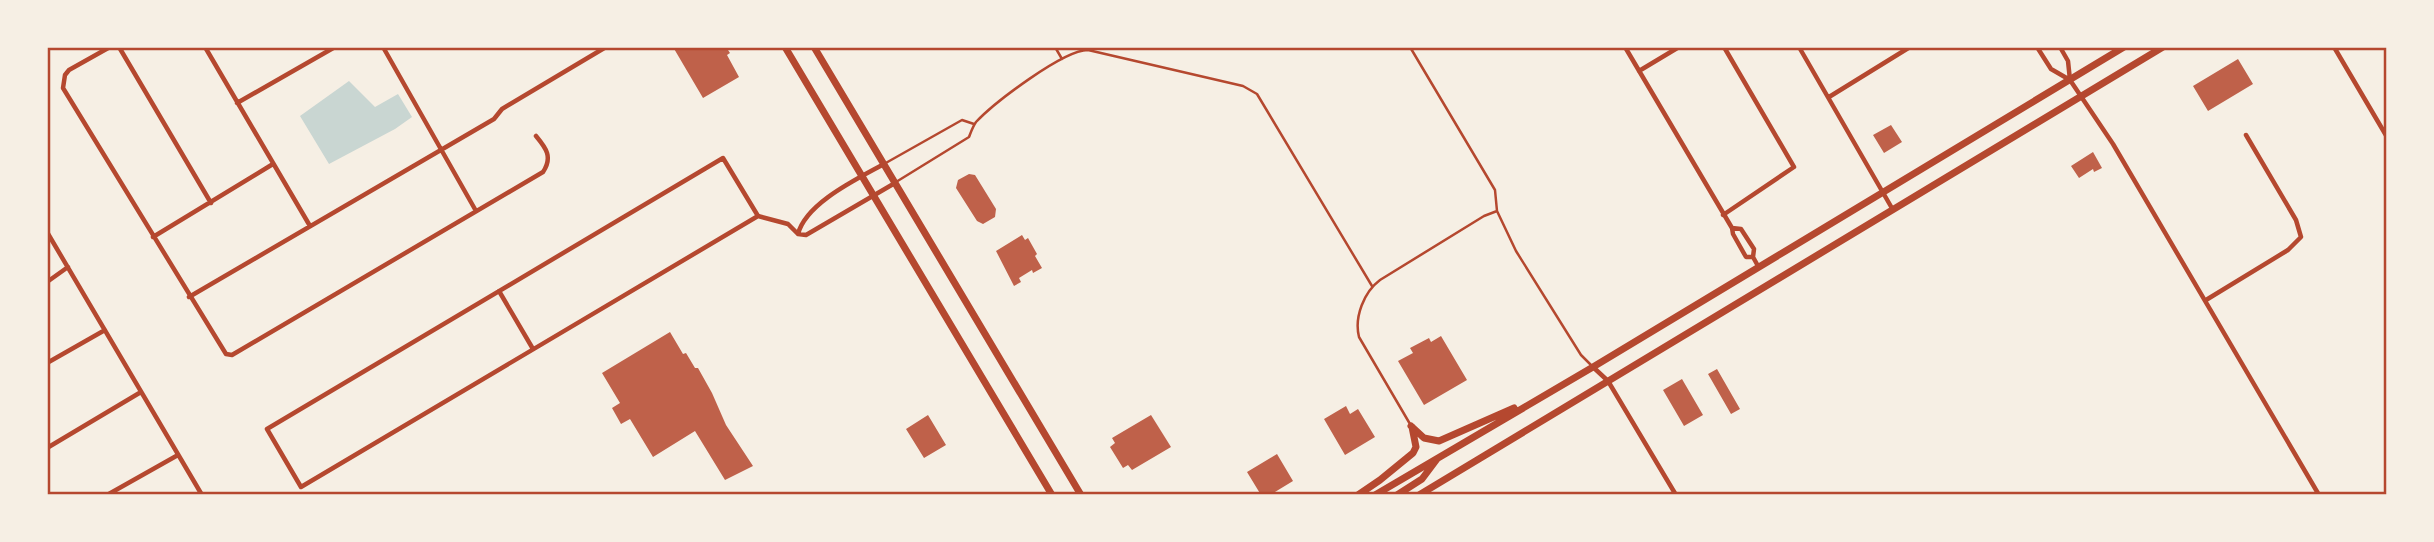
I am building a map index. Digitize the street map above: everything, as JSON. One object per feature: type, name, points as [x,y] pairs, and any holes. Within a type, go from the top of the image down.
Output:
[{"type":"main road","points":[[785,47],[1052,495]]},
{"type":"main road","points":[[814,47],[1081,495]]},
{"type":"main road","points":[[1375,495],[2124,47]]},
{"type":"main road","points":[[1419,495],[2163,47]]},
{"type":"main road","points":[[1411,426],[1424,438],[1439,440],[1544,394]]},
{"type":"main road","points":[[1358,495],[1413,453],[1416,447],[1411,426]]},
{"type":"main road","points":[[1397,495],[1422,479],[1440,456]]},
{"type":"street","points":[[110,47],[69,70],[65,75],[63,88],[226,354],[233,355],[543,172],[548,158],[547,150],[536,136]]},
{"type":"street","points":[[119,47],[211,202]]},
{"type":"street","points":[[205,47],[310,226]]},
{"type":"street","points":[[237,103],[335,47]]},
{"type":"street","points":[[383,47],[476,211]]},
{"type":"street","points":[[190,297],[494,119],[502,109],[606,47]]},
{"type":"street","points":[[1625,47],[1732,228],[1735,239],[1746,257],[1753,257]]},
{"type":"street","points":[[1639,71],[1679,47]]},
{"type":"street","points":[[1723,215],[1794,167],[1724,47]]},
{"type":"street","points":[[1799,47],[1893,211]]},
{"type":"street","points":[[1829,97],[1910,47]]},
{"type":"street","points":[[2037,47],[2050,69],[2070,80],[2113,144],[2319,495]]},
{"type":"street","points":[[2060,47],[2068,61],[2070,80]]},
{"type":"street","points":[[2334,47],[2387,137]]},
{"type":"street","points":[[2206,300],[2288,250],[2301,237],[2296,220],[2246,135]]},
{"type":"street","points":[[758,216],[301,487],[267,429],[723,158],[758,216],[788,224],[798,234],[806,235],[895,182]]},
{"type":"street","points":[[153,237],[273,164]]},
{"type":"street","points":[[798,234],[801,222],[821,203],[884,164]]},
{"type":"street","points":[[1732,228],[1741,229],[1744,233],[1754,250],[1753,257],[1758,266]]},
{"type":"street","points":[[47,232],[202,495]]},
{"type":"street","points":[[1735,239],[1744,233]]},
{"type":"street","points":[[47,282],[68,267]]},
{"type":"street","points":[[499,292],[533,349]]},
{"type":"street","points":[[47,363],[105,330]]},
{"type":"street","points":[[1593,367],[1608,381],[1676,495]]},
{"type":"street","points":[[47,448],[141,392]]},
{"type":"street","points":[[107,495],[178,455]]},
{"type":"lane","points":[[1055,47],[1062,59]]},
{"type":"lane","points":[[1410,47],[1488,176],[1495,190],[1497,211],[1516,251],[1581,355],[1593,367]]},
{"type":"lane","points":[[895,182],[969,137],[974,124],[1006,96],[1062,59],[1079,50],[1087,50],[1243,86],[1257,94],[1372,286]]},
{"type":"lane","points":[[884,164],[962,120],[974,124]]},
{"type":"lane","points":[[1411,426],[1357,333],[1367,293],[1372,286],[1484,216],[1497,211]]},
{"type":"shaded area","points":[[349,81],[375,107],[398,94],[412,117],[329,164],[300,116]]},
{"type":"building","points":[[673,47],[726,47],[730,53],[727,55],[739,77],[703,98]]},
{"type":"building","points":[[2238,59],[2253,84],[2208,111],[2193,86]]},
{"type":"building","points":[[1891,125],[1902,142],[1884,153],[1873,135]]},
{"type":"building","points":[[2093,152],[2102,168],[2094,172],[2093,169],[2079,178],[2071,166]]},
{"type":"building","points":[[969,174],[975,175],[996,209],[995,217],[983,224],[977,221],[956,188],[958,180]]},
{"type":"building","points":[[1022,235],[1025,240],[1028,238],[1042,268],[1033,273],[1032,270],[1019,278],[1021,282],[1014,286],[996,251]]},
{"type":"building","points":[[670,332],[683,354],[686,353],[695,368],[698,368],[726,425],[753,466],[725,480],[695,431],[653,457],[630,419],[621,424],[612,408],[620,403],[602,373]]},
{"type":"building","points":[[1441,336],[1467,380],[1424,405],[1398,361],[1413,353],[1410,348],[1429,338],[1431,342]]},
{"type":"building","points":[[1717,369],[1740,409],[1731,414],[1708,374]]},
{"type":"building","points":[[1682,379],[1703,415],[1684,426],[1663,390]]},
{"type":"building","points":[[1346,406],[1350,414],[1358,409],[1375,437],[1345,455],[1324,419]]},
{"type":"building","points":[[928,415],[946,445],[924,458],[906,429]]},
{"type":"building","points":[[1151,415],[1171,447],[1132,470],[1128,465],[1123,468],[1110,447],[1115,443],[1112,438]]},
{"type":"building","points":[[1277,454],[1293,481],[1270,495],[1261,495],[1247,472]]}]
